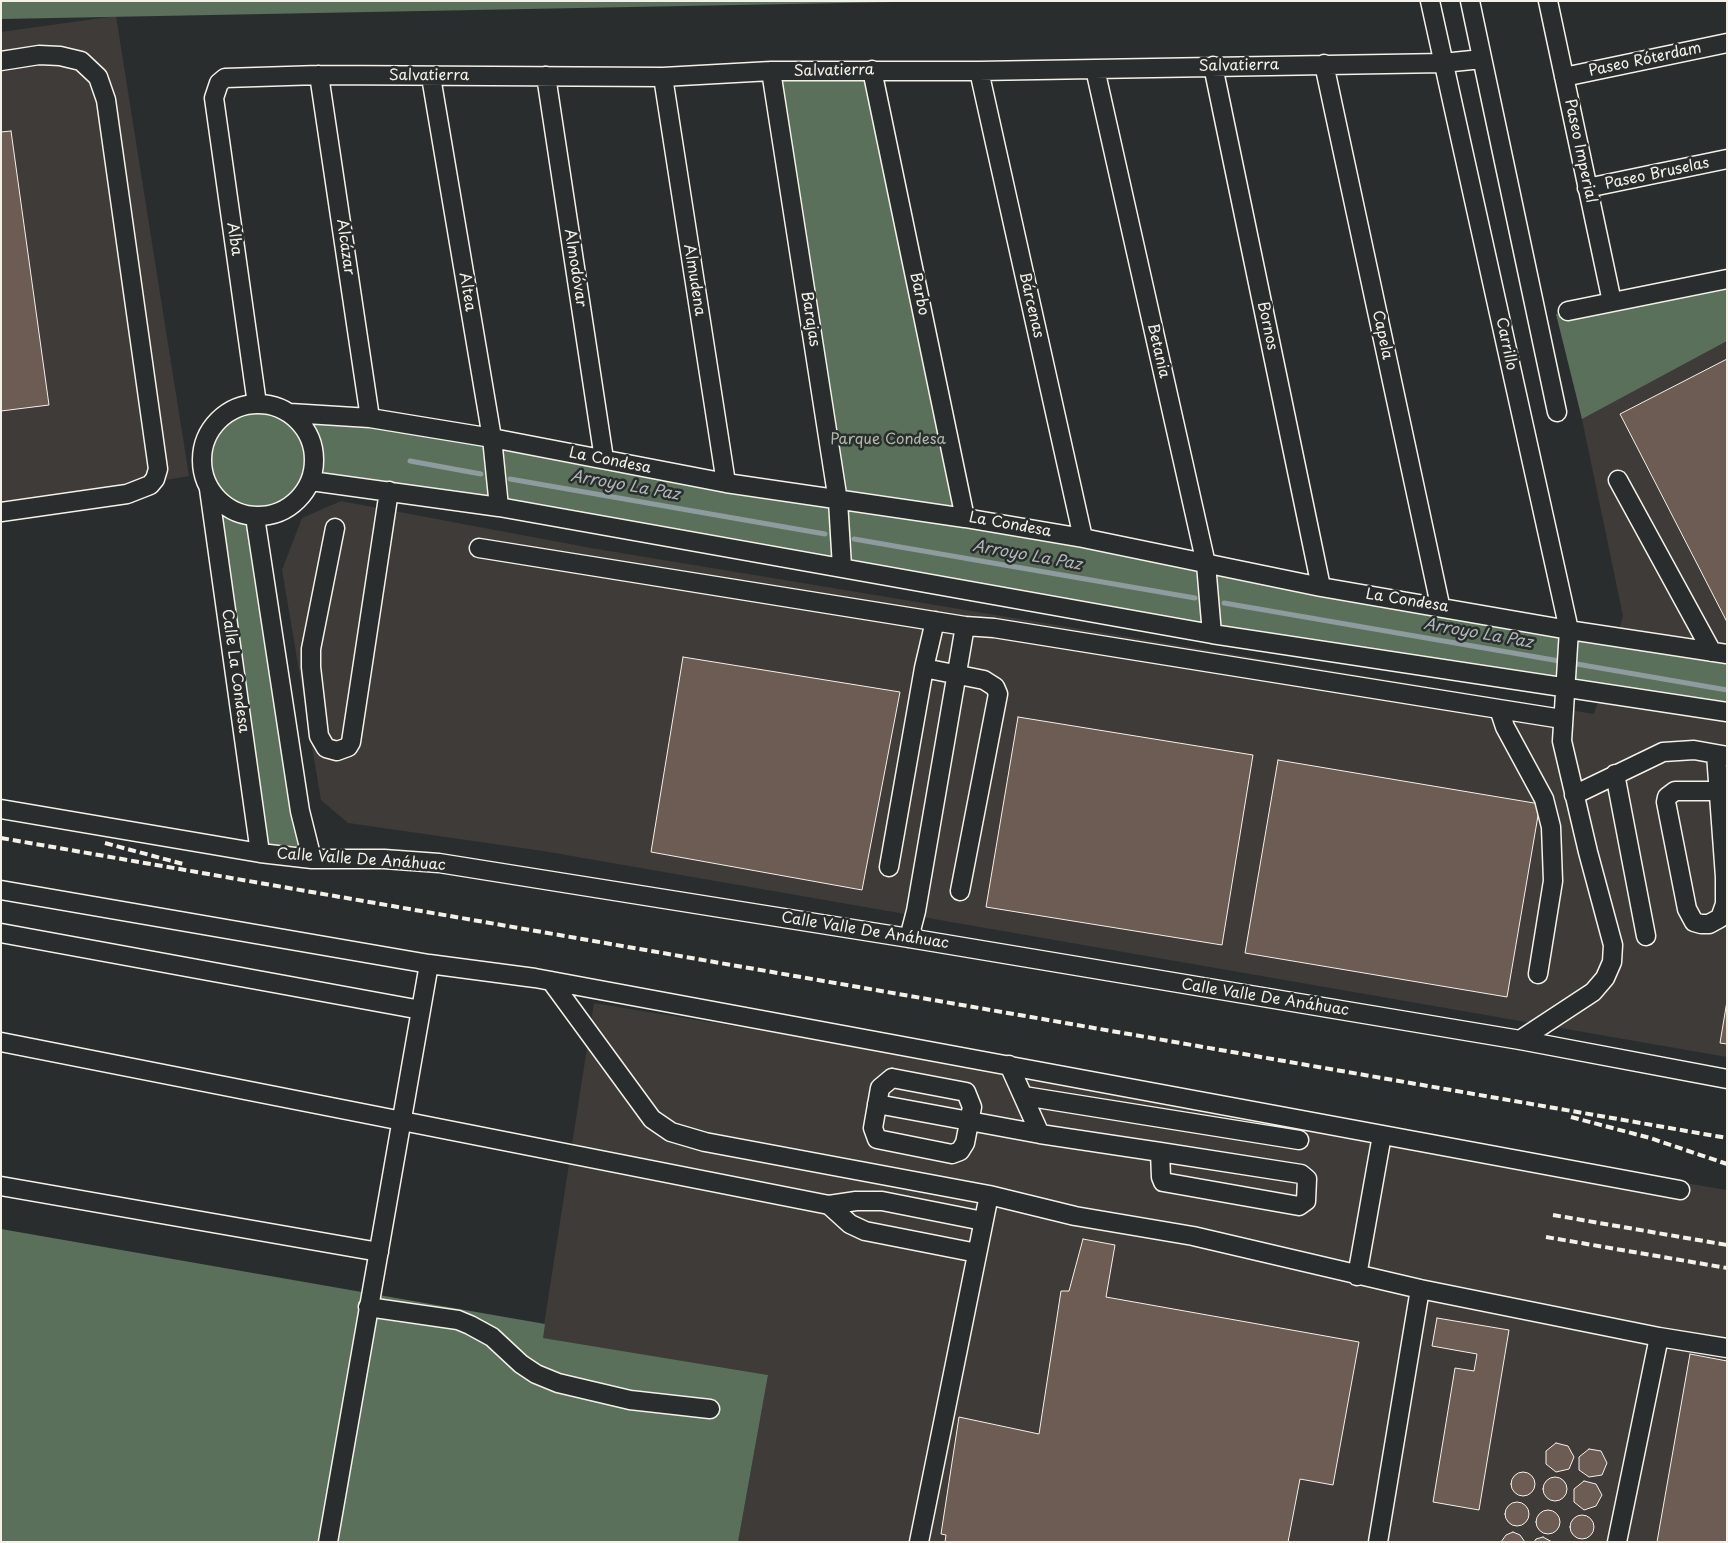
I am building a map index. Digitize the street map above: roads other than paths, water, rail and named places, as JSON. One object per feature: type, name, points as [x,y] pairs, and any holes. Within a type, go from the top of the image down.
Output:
[{"type":"street","name":"Carrillo","points":[[1430,1],[1569,634],[1562,741],[1613,945],[1612,962],[1605,978],[1593,992],[1520,1040]]},
{"type":"street","points":[[1470,1],[1556,412]]},
{"type":"street","name":"Paseo Imperial","points":[[1548,1],[1612,302]]},
{"type":"street","name":"Paseo Róterdam","points":[[1564,77],[1727,43]]},
{"type":"street","points":[[1,61],[40,55],[60,56],[82,61],[98,77],[106,100],[158,469],[155,479],[150,485],[127,494],[1,512]]},
{"type":"street","name":"Salvatierra","points":[[225,78],[319,75],[663,77],[872,70],[979,71],[1443,63],[1482,59]]},
{"type":"street","name":"Capela","points":[[1324,64],[1440,605]]},
{"type":"street","name":"Bornos","points":[[1213,66],[1322,587]]},
{"type":"street","name":"Betania","points":[[1095,69],[1206,564],[1212,634]]},
{"type":"street","name":"Barbo","points":[[872,70],[965,518]]},
{"type":"street","name":"Bárcenas","points":[[979,71],[1083,538]]},
{"type":"street","name":"Barajas","points":[[771,72],[838,500],[842,567]]},
{"type":"street","name":"Alcázar","points":[[319,75],[370,418]]},
{"type":"street","name":"Almodóvar","points":[[546,76],[604,459]]},
{"type":"street","name":"Altea","points":[[431,77],[492,438],[499,507]]},
{"type":"street","name":"Almudena","points":[[663,77],[726,483]]},
{"type":"street","name":"Alba","points":[[225,78],[219,83],[214,98],[257,404]]},
{"type":"street","name":"Paseo Bruselas","points":[[1587,188],[1727,159]]},
{"type":"street","points":[[1568,312],[1727,279]]},
{"type":"street","points":[[257,404],[274,406],[290,413],[304,427],[312,443],[315,462],[311,481],[298,500],[278,513],[255,517],[237,513],[221,503],[209,489],[203,474],[201,457],[209,433],[226,414],[240,407],[257,404]]},
{"type":"street","name":"La Condesa","points":[[290,413],[370,418],[492,438],[726,483],[965,518],[1083,538],[1322,587],[1440,605],[1569,634],[1719,653]]},
{"type":"street","points":[[1618,480],[1719,653]]},
{"type":"street","points":[[311,481],[499,507],[1212,634],[1566,684],[1727,712]]},
{"type":"street","name":"Calle La Condesa","points":[[209,489],[260,853]]},
{"type":"street","points":[[335,528],[311,649],[310,667],[318,736],[326,748],[337,750],[348,747],[351,742],[389,491]]},
{"type":"street","points":[[255,517],[300,811],[312,859]]},
{"type":"street","points":[[480,548],[1562,719]]},
{"type":"street","points":[[889,867],[924,668],[936,621]]},
{"type":"street","points":[[909,938],[916,911],[965,626]]},
{"type":"street","points":[[924,668],[957,673],[984,680],[995,688],[998,694],[960,891]]},
{"type":"street","points":[[1499,709],[1505,727],[1544,799],[1551,826],[1553,881],[1538,974]]},
{"type":"street","points":[[1574,795],[1664,752],[1678,749],[1722,755],[1718,791],[1725,877],[1725,904],[1720,918],[1709,924],[1694,922],[1687,908],[1666,802],[1667,797],[1674,791],[1718,791]]},
{"type":"street","points":[[1616,774],[1646,936]]},
{"type":"street","name":"Calle Valle De Anáhuac","points":[[1,809],[260,853],[312,859],[384,859],[439,864],[909,938],[1520,1040],[1727,1079]]},
{"type":"street","points":[[1,890],[429,964],[551,981],[1680,1190]]},
{"type":"street","points":[[1,933],[421,1010]]},
{"type":"street","points":[[328,1542],[429,964]]},
{"type":"street","points":[[551,981],[652,1118],[671,1132],[705,1142],[988,1195],[1076,1216],[1193,1236],[1357,1276],[1420,1289],[1659,1337],[1727,1348]]},
{"type":"street","points":[[1,1042],[828,1205],[856,1201],[882,1201],[984,1221]]},
{"type":"street","points":[[1010,1065],[1040,1134]]},
{"type":"street","points":[[892,1078],[966,1092],[971,1101],[965,1143],[960,1151],[952,1154],[877,1139],[873,1128],[877,1104],[880,1088],[883,1083],[892,1078]]},
{"type":"street","points":[[1024,1096],[1299,1140]]},
{"type":"street","points":[[877,1104],[1040,1134],[1160,1152],[1301,1174],[1307,1179],[1306,1202],[1299,1206],[1163,1182],[1160,1152]]},
{"type":"street","points":[[1357,1276],[1382,1135]]},
{"type":"street","points":[[1,1186],[379,1252]]},
{"type":"street","points":[[919,1542],[988,1195]]},
{"type":"street","points":[[828,1205],[850,1224],[865,1231],[977,1253]]},
{"type":"street","points":[[1378,1542],[1420,1289]]},
{"type":"street","points":[[368,1307],[458,1320],[492,1337],[521,1364],[536,1374],[558,1383],[630,1400],[710,1409]]},
{"type":"street","points":[[1617,1542],[1659,1337]]},
{"type":"waterway","name":"Arroyo La Paz","points":[[410,461],[481,474]]},
{"type":"waterway","name":"Arroyo La Paz","points":[[510,479],[825,534]]},
{"type":"waterway","name":"Arroyo La Paz","points":[[854,539],[1195,598]]},
{"type":"waterway","name":"Arroyo La Paz","points":[[1224,603],[1727,690]]},
{"type":"railway","points":[[1,838],[1727,1138]]},
{"type":"railway","points":[[105,843],[183,864]]},
{"type":"railway","points":[[1571,1117],[1650,1138],[1727,1164]]},
{"type":"railway","points":[[1553,1215],[1727,1245]]},
{"type":"railway","points":[[1546,1237],[1727,1268]]},
{"type":"park label","name":"Parque Condesa","points":[[888,440]]}]
